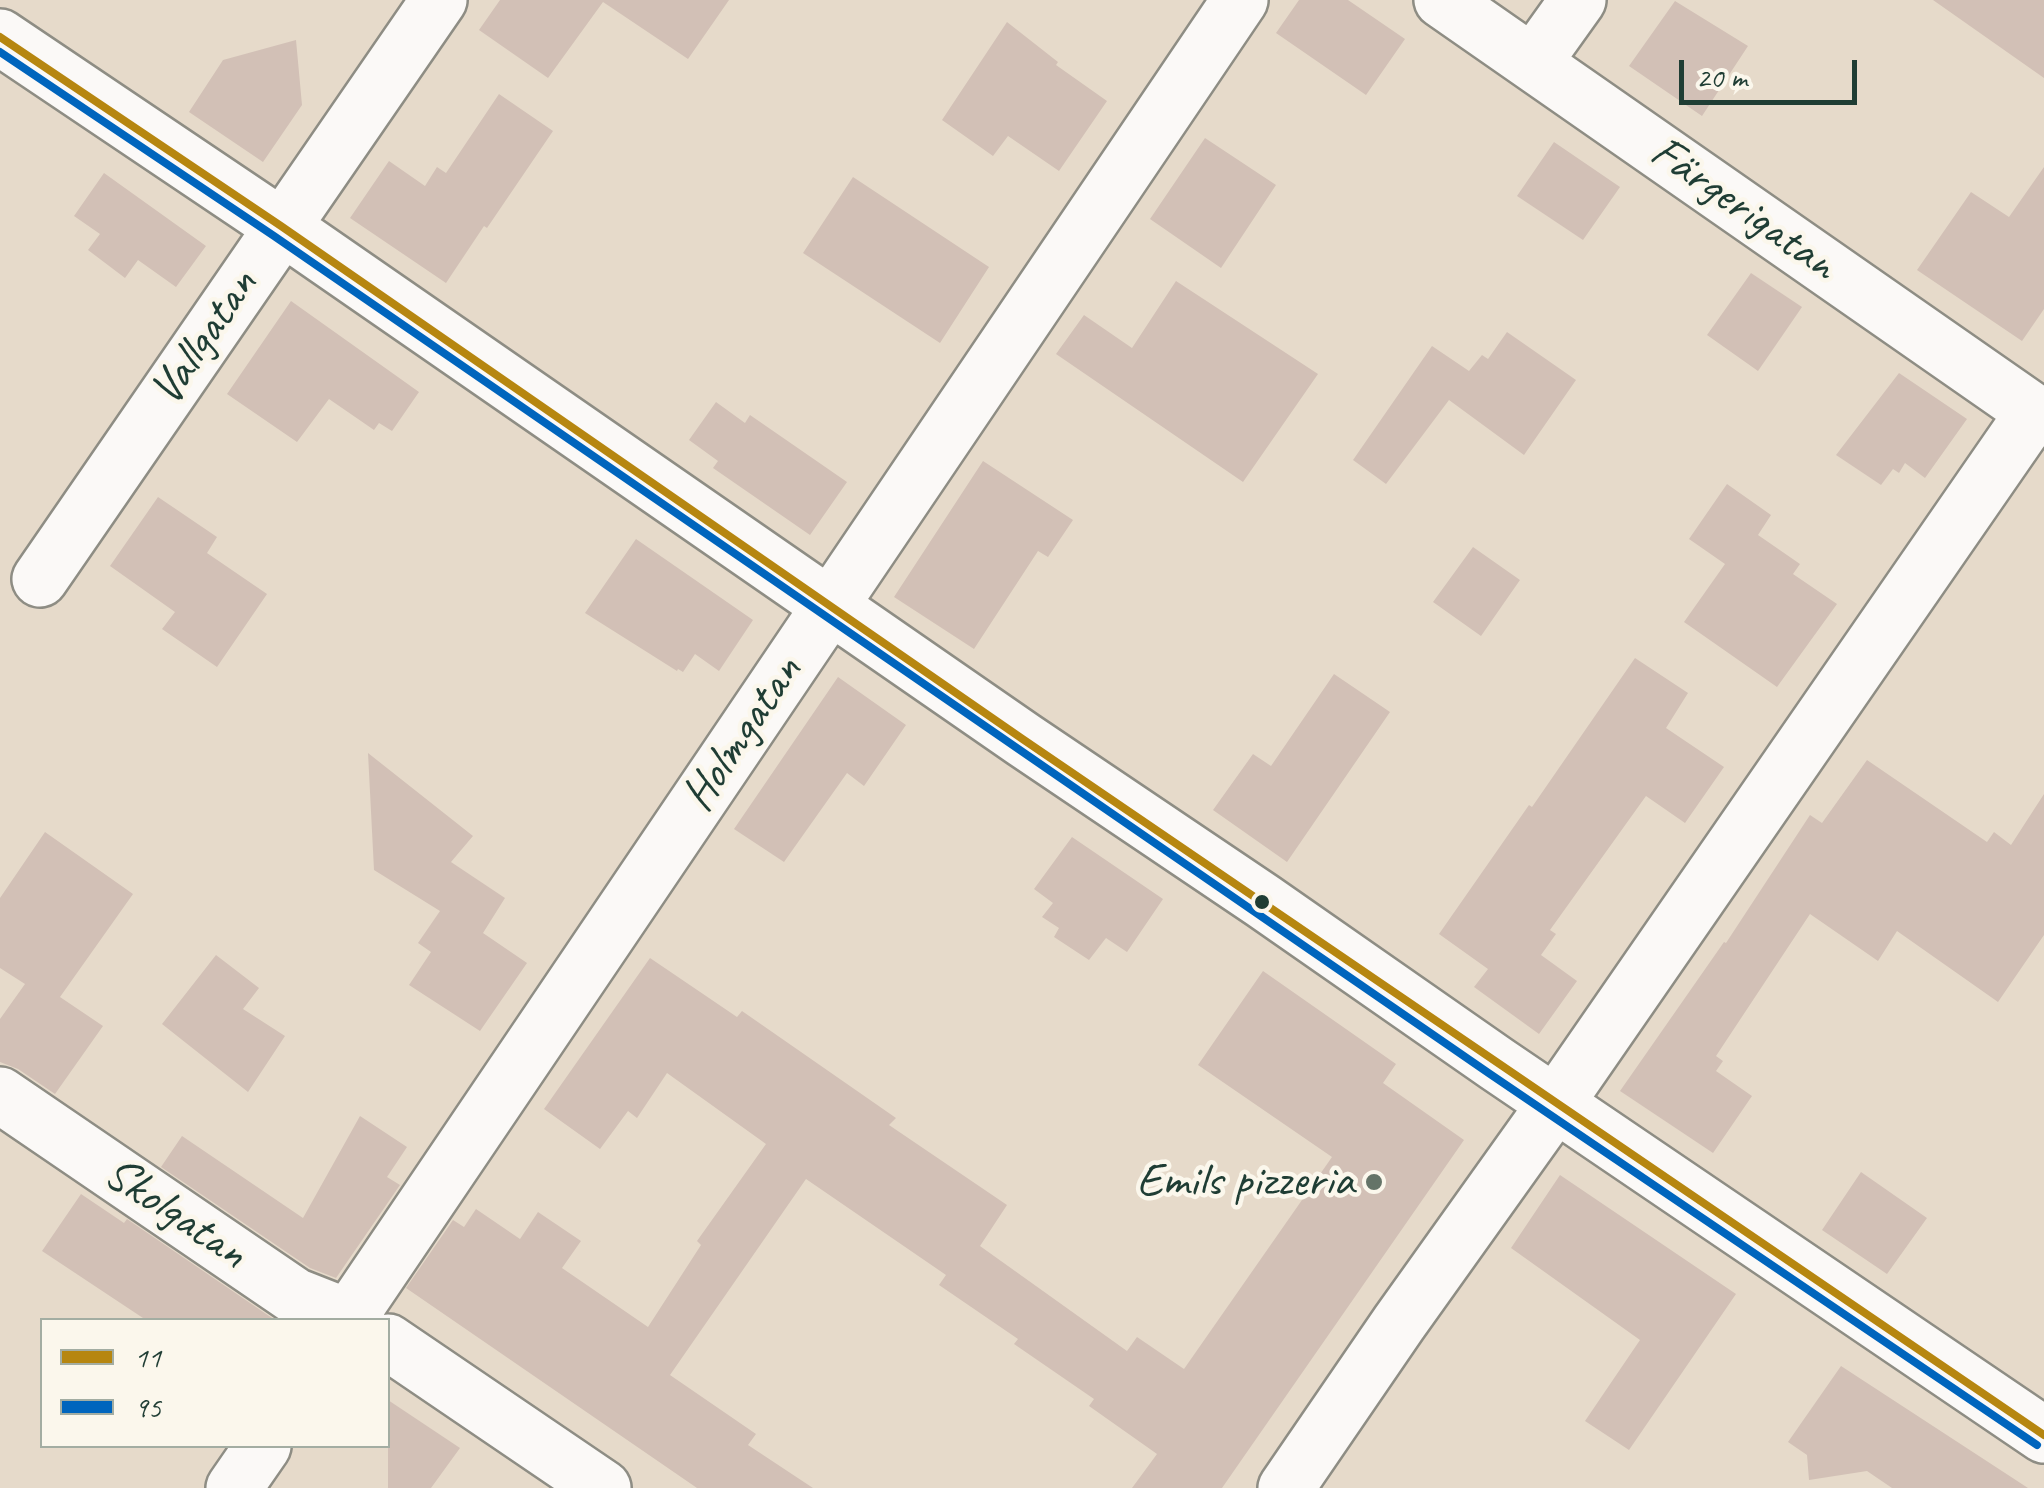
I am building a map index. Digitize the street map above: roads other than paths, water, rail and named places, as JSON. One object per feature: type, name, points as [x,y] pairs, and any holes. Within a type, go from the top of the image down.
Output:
[{"type":"street","name":"Vallgatan","points":[[40,579],[439,0]]},
{"type":"street","name":"Holmgatan","points":[[365,1318],[829,606],[1240,0]]},
{"type":"street","name":"Färgerigatan","points":[[1442,0],[2039,416]]},
{"type":"street","points":[[1533,63],[1578,0]]},
{"type":"street","points":[[0,37],[2044,1435]]},
{"type":"street","points":[[1286,1488],[2039,416]]},
{"type":"street","name":"Skolgatan","points":[[0,1096],[296,1296],[345,1318]]},
{"type":"street","name":"Skolgatan","points":[[390,1345],[603,1488]]},
{"type":"street","points":[[234,1488],[262,1448]]},
{"type":"place","name":"Emils pizzeria","points":[[1374,1182]]}]
